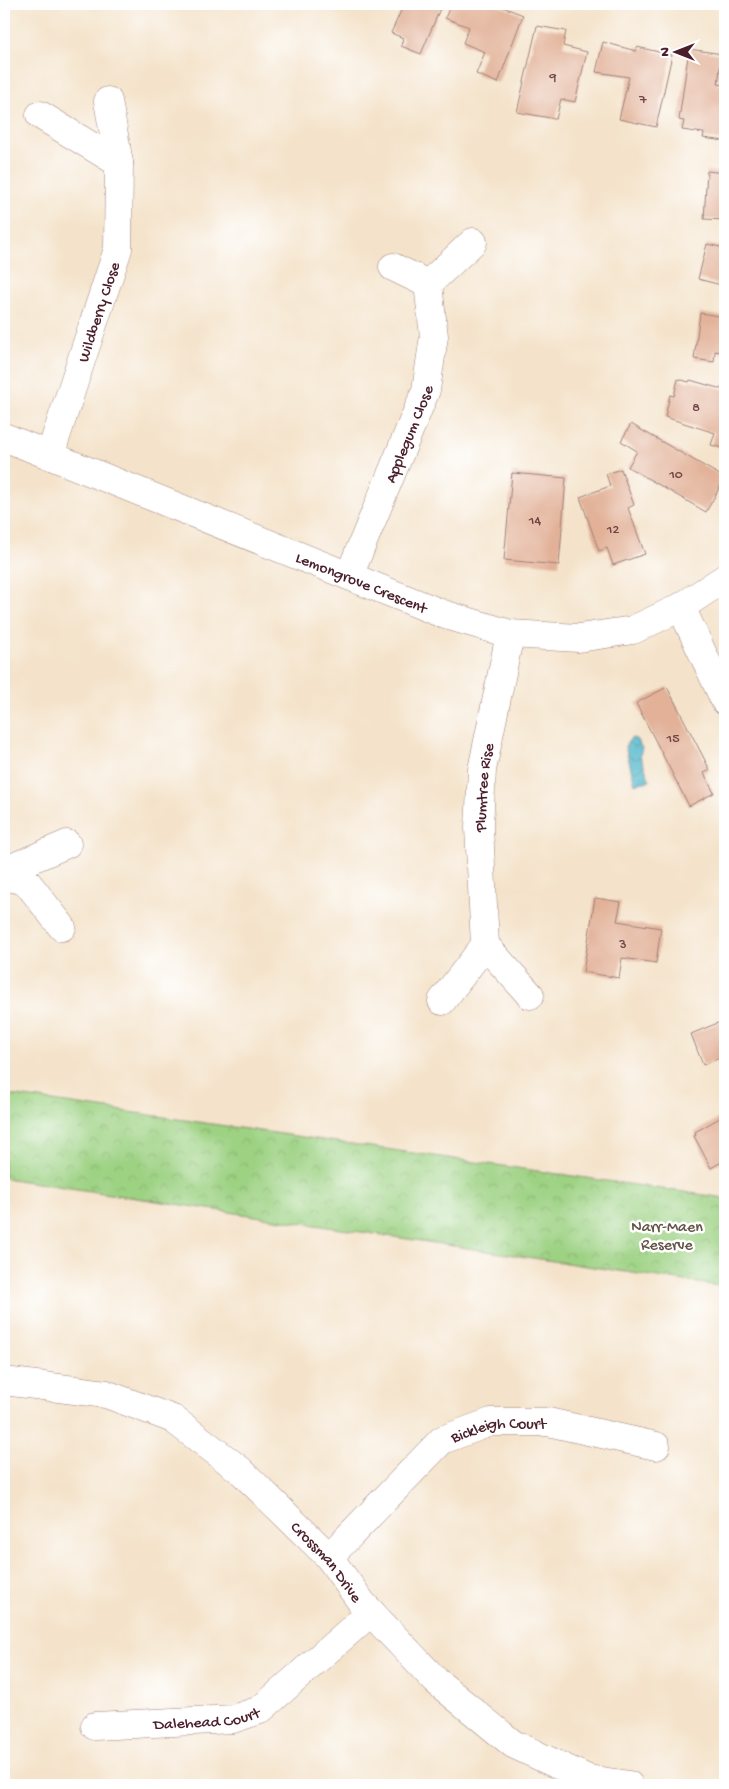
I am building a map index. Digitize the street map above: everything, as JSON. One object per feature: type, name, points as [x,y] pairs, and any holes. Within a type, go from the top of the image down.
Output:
[{"type":"street","name":"Wildberry Close","points":[[50,455],[118,249],[119,163],[108,100]]},
{"type":"street","points":[[40,115],[119,163]]},
{"type":"street","points":[[394,267],[428,284],[473,242]]},
{"type":"street","name":"Applegum Close","points":[[349,576],[426,390],[434,336],[428,284]]},
{"type":"street","name":"Lemongrove Crescent","points":[[4,437],[443,614],[510,634],[579,638],[633,630],[681,607],[725,578]]},
{"type":"street","points":[[681,607],[725,700]]},
{"type":"street","name":"Plumtree Rise","points":[[485,945],[479,827],[482,770],[510,634]]},
{"type":"street","points":[[4,871],[67,844]]},
{"type":"street","points":[[4,876],[26,880],[62,927]]},
{"type":"street","points":[[442,1001],[485,945],[530,995]]},
{"type":"street","name":"Crossman Drive","points":[[4,1381],[106,1394],[173,1419],[240,1470],[329,1557],[371,1612],[436,1680],[513,1744],[588,1779],[629,1785]]},
{"type":"street","name":"Bickleigh Court","points":[[329,1557],[442,1440],[491,1422],[548,1422],[656,1446]]},
{"type":"street","name":"Dalehead Court","points":[[95,1726],[233,1719],[260,1710],[371,1612]]},
{"type":"green space","name":"Narr-Maen Reserve","points":[[4,1094],[725,1198],[725,1287],[4,1178]]},
{"type":"water","points":[[631,738],[636,739],[642,748],[640,755],[650,781],[635,784],[625,746]]},
{"type":"building","points":[[404,4],[442,4],[421,54],[401,46],[403,38],[391,33]]},
{"type":"building","points":[[451,4],[495,4],[523,15],[498,83],[476,74],[485,52],[463,43],[469,27],[445,18]]},
{"type":"building","points":[[537,26],[566,31],[563,46],[587,52],[575,102],[561,99],[556,119],[517,112]]},
{"type":"building","points":[[603,42],[636,51],[637,47],[672,55],[656,127],[619,119],[629,77],[596,72]]},
{"type":"building","points":[[689,49],[722,54],[718,84],[725,85],[725,141],[703,138],[704,133],[682,130],[684,121],[679,120]]},
{"type":"building","points":[[707,171],[725,173],[725,220],[704,219]]},
{"type":"building","points":[[707,244],[725,248],[725,286],[698,279]]},
{"type":"building","points":[[700,313],[725,317],[725,353],[715,351],[714,362],[694,359]]},
{"type":"building","points":[[678,379],[689,382],[690,380],[725,390],[725,449],[711,445],[715,433],[665,417],[670,395],[674,396]]},
{"type":"building","points":[[631,424],[725,478],[706,512],[628,467],[637,451],[621,441]]},
{"type":"building","points":[[621,469],[634,505],[628,508],[645,554],[613,565],[607,548],[599,551],[580,497],[610,486],[606,474]]},
{"type":"building","points":[[512,473],[566,478],[559,565],[504,560]]},
{"type":"building","points":[[667,687],[710,770],[704,773],[714,793],[689,806],[636,703]]},
{"type":"building","points":[[595,898],[621,902],[617,921],[661,928],[656,963],[622,958],[619,978],[583,972]]},
{"type":"building","points":[[725,1020],[725,1056],[703,1065],[691,1034]]},
{"type":"building","points":[[725,1115],[725,1160],[711,1168],[694,1136],[696,1135],[695,1132]]}]
